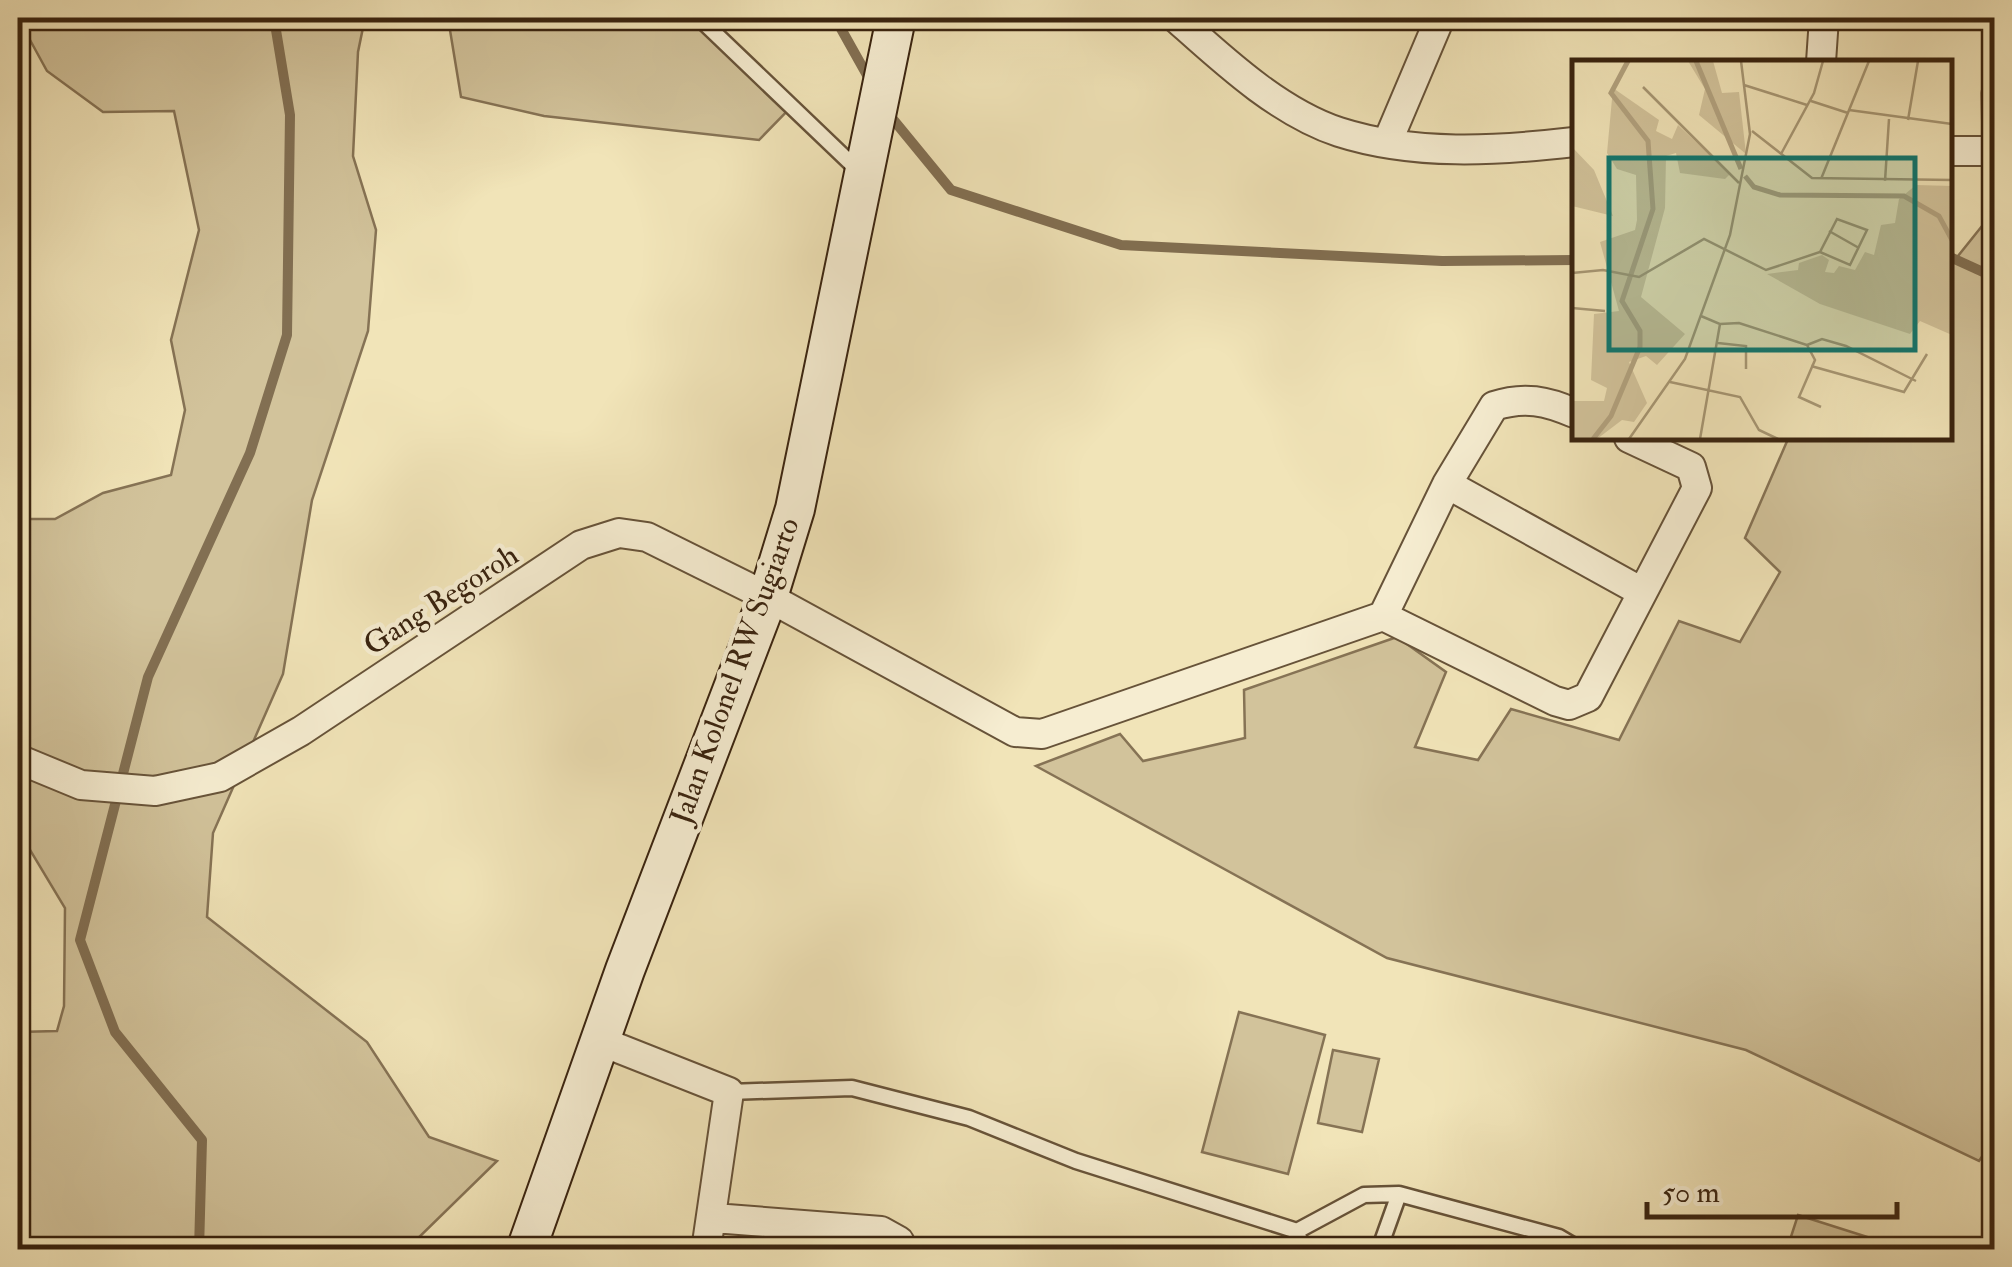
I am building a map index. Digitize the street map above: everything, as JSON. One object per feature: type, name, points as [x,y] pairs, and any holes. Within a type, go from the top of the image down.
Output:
[{"type":"main road","name":"Jalan Kolonel RW Sugiarto","points":[[526,1250],[600,1041],[768,597],[795,510],[896,18]]},
{"type":"street","points":[[1176,18],[1282,102],[1336,131],[1387,143],[1478,150],[1572,142]]},
{"type":"street","points":[[1387,143],[1440,18]]},
{"type":"street","points":[[1821,60],[1824,18]]},
{"type":"street","points":[[1952,152],[1993,151]]},
{"type":"street","points":[[1572,413],[1545,400],[1511,400],[1494,406],[1447,484],[1383,616],[1569,704],[1588,698],[1696,482],[1683,461],[1634,440]]},
{"type":"street","points":[[1447,484],[1642,592]]},
{"type":"street","name":"Gang Begoroh","points":[[18,760],[81,785],[155,791],[220,777],[316,720],[581,546],[619,533],[647,537],[768,597],[1015,732],[1033,736],[1383,616]]},
{"type":"street","points":[[600,1041],[729,1092],[714,1218],[706,1250]]},
{"type":"street","points":[[714,1218],[881,1231],[898,1241],[903,1250]]},
{"type":"lane","points":[[699,18],[865,177]]},
{"type":"lane","points":[[1990,93],[1993,151]]},
{"type":"lane","points":[[729,1092],[852,1088],[969,1118],[1076,1161],[1297,1231],[1364,1196],[1399,1194],[1559,1238],[1581,1250]]},
{"type":"lane","points":[[1378,1250],[1399,1194]]},
{"type":"lane","points":[[1297,1231],[1302,1250]]},
{"type":"shaded area","points":[[18,18],[365,18],[358,52],[353,156],[376,230],[368,331],[312,500],[283,674],[213,833],[207,917],[367,1042],[429,1137],[497,1161],[407,1249],[18,1249],[18,1032],[57,1031],[64,1006],[65,908],[18,830],[18,519],[55,519],[103,493],[171,475],[185,410],[171,340],[199,230],[174,111],[103,112],[47,71]]},
{"type":"shaded area","points":[[448,18],[698,18],[792,106],[759,140],[544,116],[461,97]]},
{"type":"shaded area","points":[[1994,211],[1994,1139],[1979,1161],[1746,1050],[1387,958],[1036,766],[1120,734],[1143,761],[1245,738],[1244,690],[1397,637],[1446,672],[1415,747],[1478,760],[1511,709],[1619,740],[1679,621],[1740,642],[1780,572],[1745,538],[1788,440],[1952,440],[1952,264]]},
{"type":"shaded area","points":[[18,284],[26,300],[26,381],[18,380]]},
{"type":"shaded area","points":[[1239,1012],[1325,1035],[1288,1174],[1202,1152]]},
{"type":"shaded area","points":[[1333,1050],[1379,1059],[1362,1132],[1318,1123]]},
{"type":"shaded area","points":[[1798,1215],[1905,1249],[1787,1249]]},
{"type":"waterway","points":[[199,1250],[202,1140],[115,1032],[80,940],[148,677],[250,453],[287,335],[290,115],[274,18]]},
{"type":"waterway","points":[[835,18],[872,84]]},
{"type":"waterway","points":[[887,112],[951,190],[1121,245],[1442,261],[1572,260]]},
{"type":"waterway","points":[[1952,258],[1994,277]]}]
